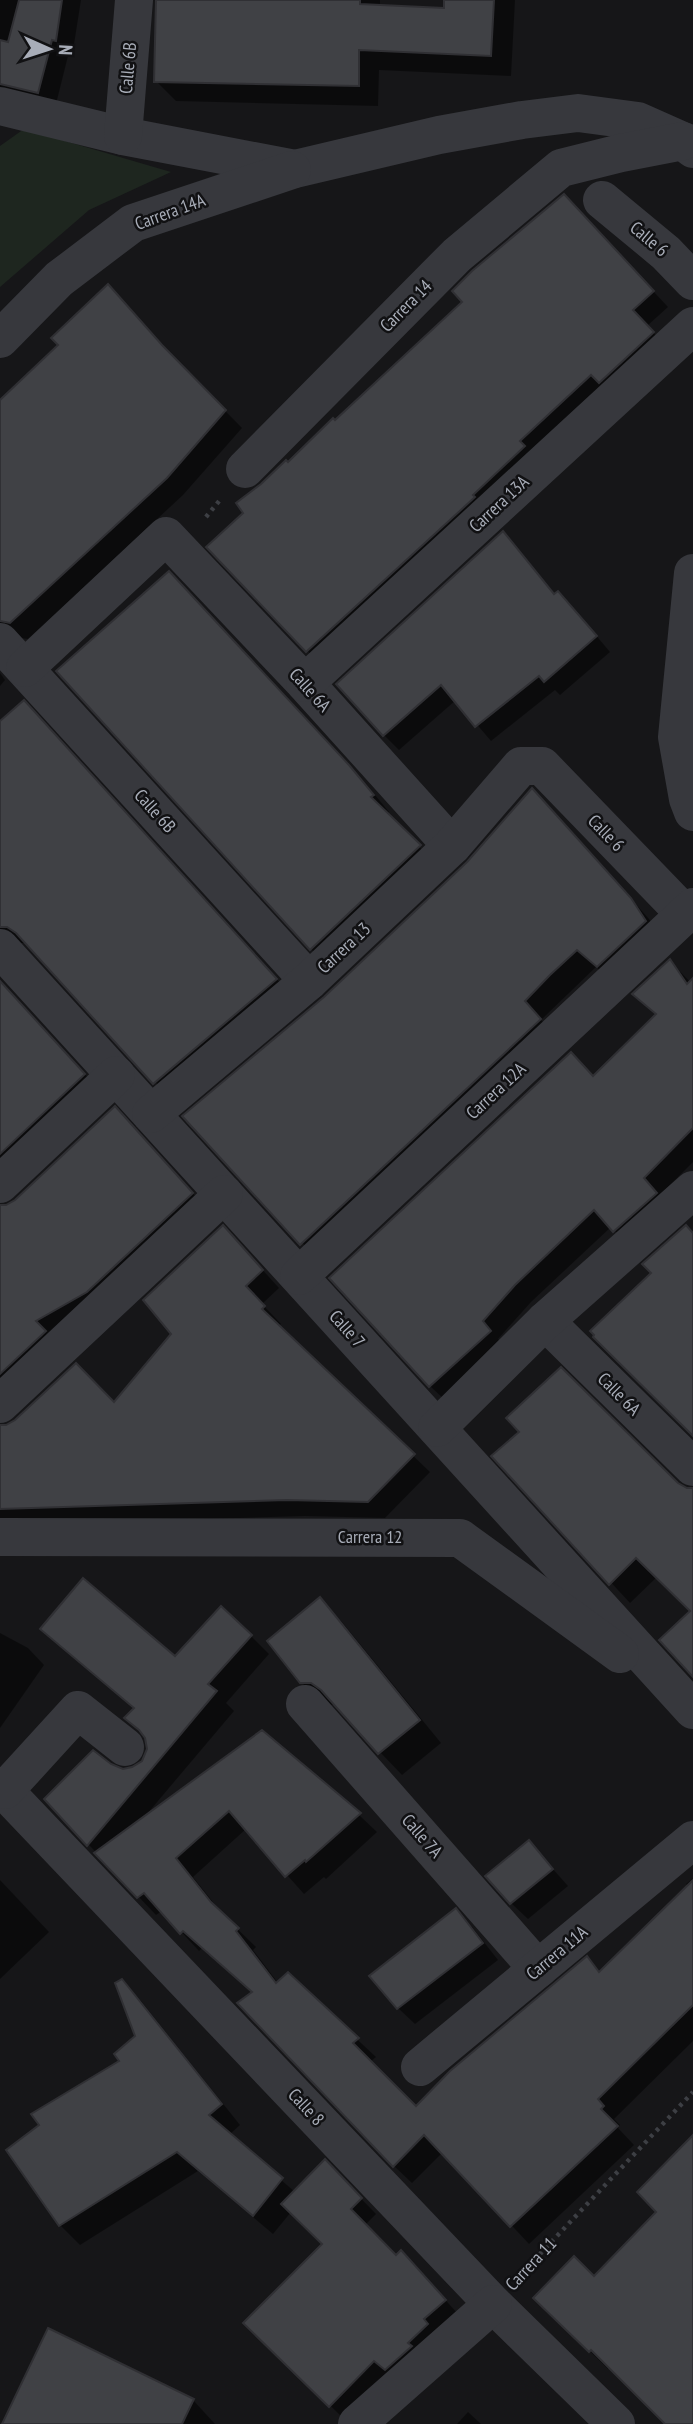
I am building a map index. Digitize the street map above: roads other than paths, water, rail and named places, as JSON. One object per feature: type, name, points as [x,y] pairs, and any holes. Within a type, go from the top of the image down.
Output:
[{"type":"street","name":"Calle 6B","points":[[123,136],[134,0]]},
{"type":"street","name":"Carrera 14","points":[[0,106],[123,136],[295,169],[439,135],[578,113],[638,121],[688,145]]},
{"type":"street","name":"Carrera 14","points":[[245,469],[457,255],[561,168],[621,153],[688,145]]},
{"type":"street","name":"Carrera 14A","points":[[0,339],[59,279],[133,223],[295,169]]},
{"type":"street","name":"Calle 6","points":[[601,200],[666,253],[693,281]]},
{"type":"street","name":"Carrera 13A","points":[[305,683],[693,326]]},
{"type":"street","name":"Calle 6A","points":[[13,655],[173,543],[305,683],[452,846]]},
{"type":"street","points":[[693,573],[677,737],[688,799],[693,812]]},
{"type":"street","name":"Calle 6B","points":[[13,655],[309,981]]},
{"type":"street","name":"Calle 6","points":[[522,766],[542,766],[689,911]]},
{"type":"street","name":"Carrera 13","points":[[151,1114],[309,981],[452,846],[522,766]]},
{"type":"street","name":"Carrera 12A","points":[[299,1276],[689,911]]},
{"type":"street","name":"Calle 7","points":[[0,948],[690,1707]]},
{"type":"street","points":[[0,1184],[116,1075]]},
{"type":"street","points":[[437,1428],[545,1321],[693,1190]]},
{"type":"street","points":[[0,1404],[224,1194]]},
{"type":"street","name":"Calle 6A","points":[[545,1321],[693,1467]]},
{"type":"street","name":"Carrera 12","points":[[0,1537],[460,1538],[690,1707]]},
{"type":"street","name":"Calle 7A","points":[[305,1704],[538,1969]]},
{"type":"street","points":[[3,1788],[78,1710],[125,1746]]},
{"type":"street","name":"Calle 8","points":[[3,1788],[493,2304],[615,2424]]},
{"type":"street","name":"Carrera 11A","points":[[420,2067],[693,1840]]},
{"type":"street","name":"Carrera 11","points":[[357,2424],[493,2304]]}]
